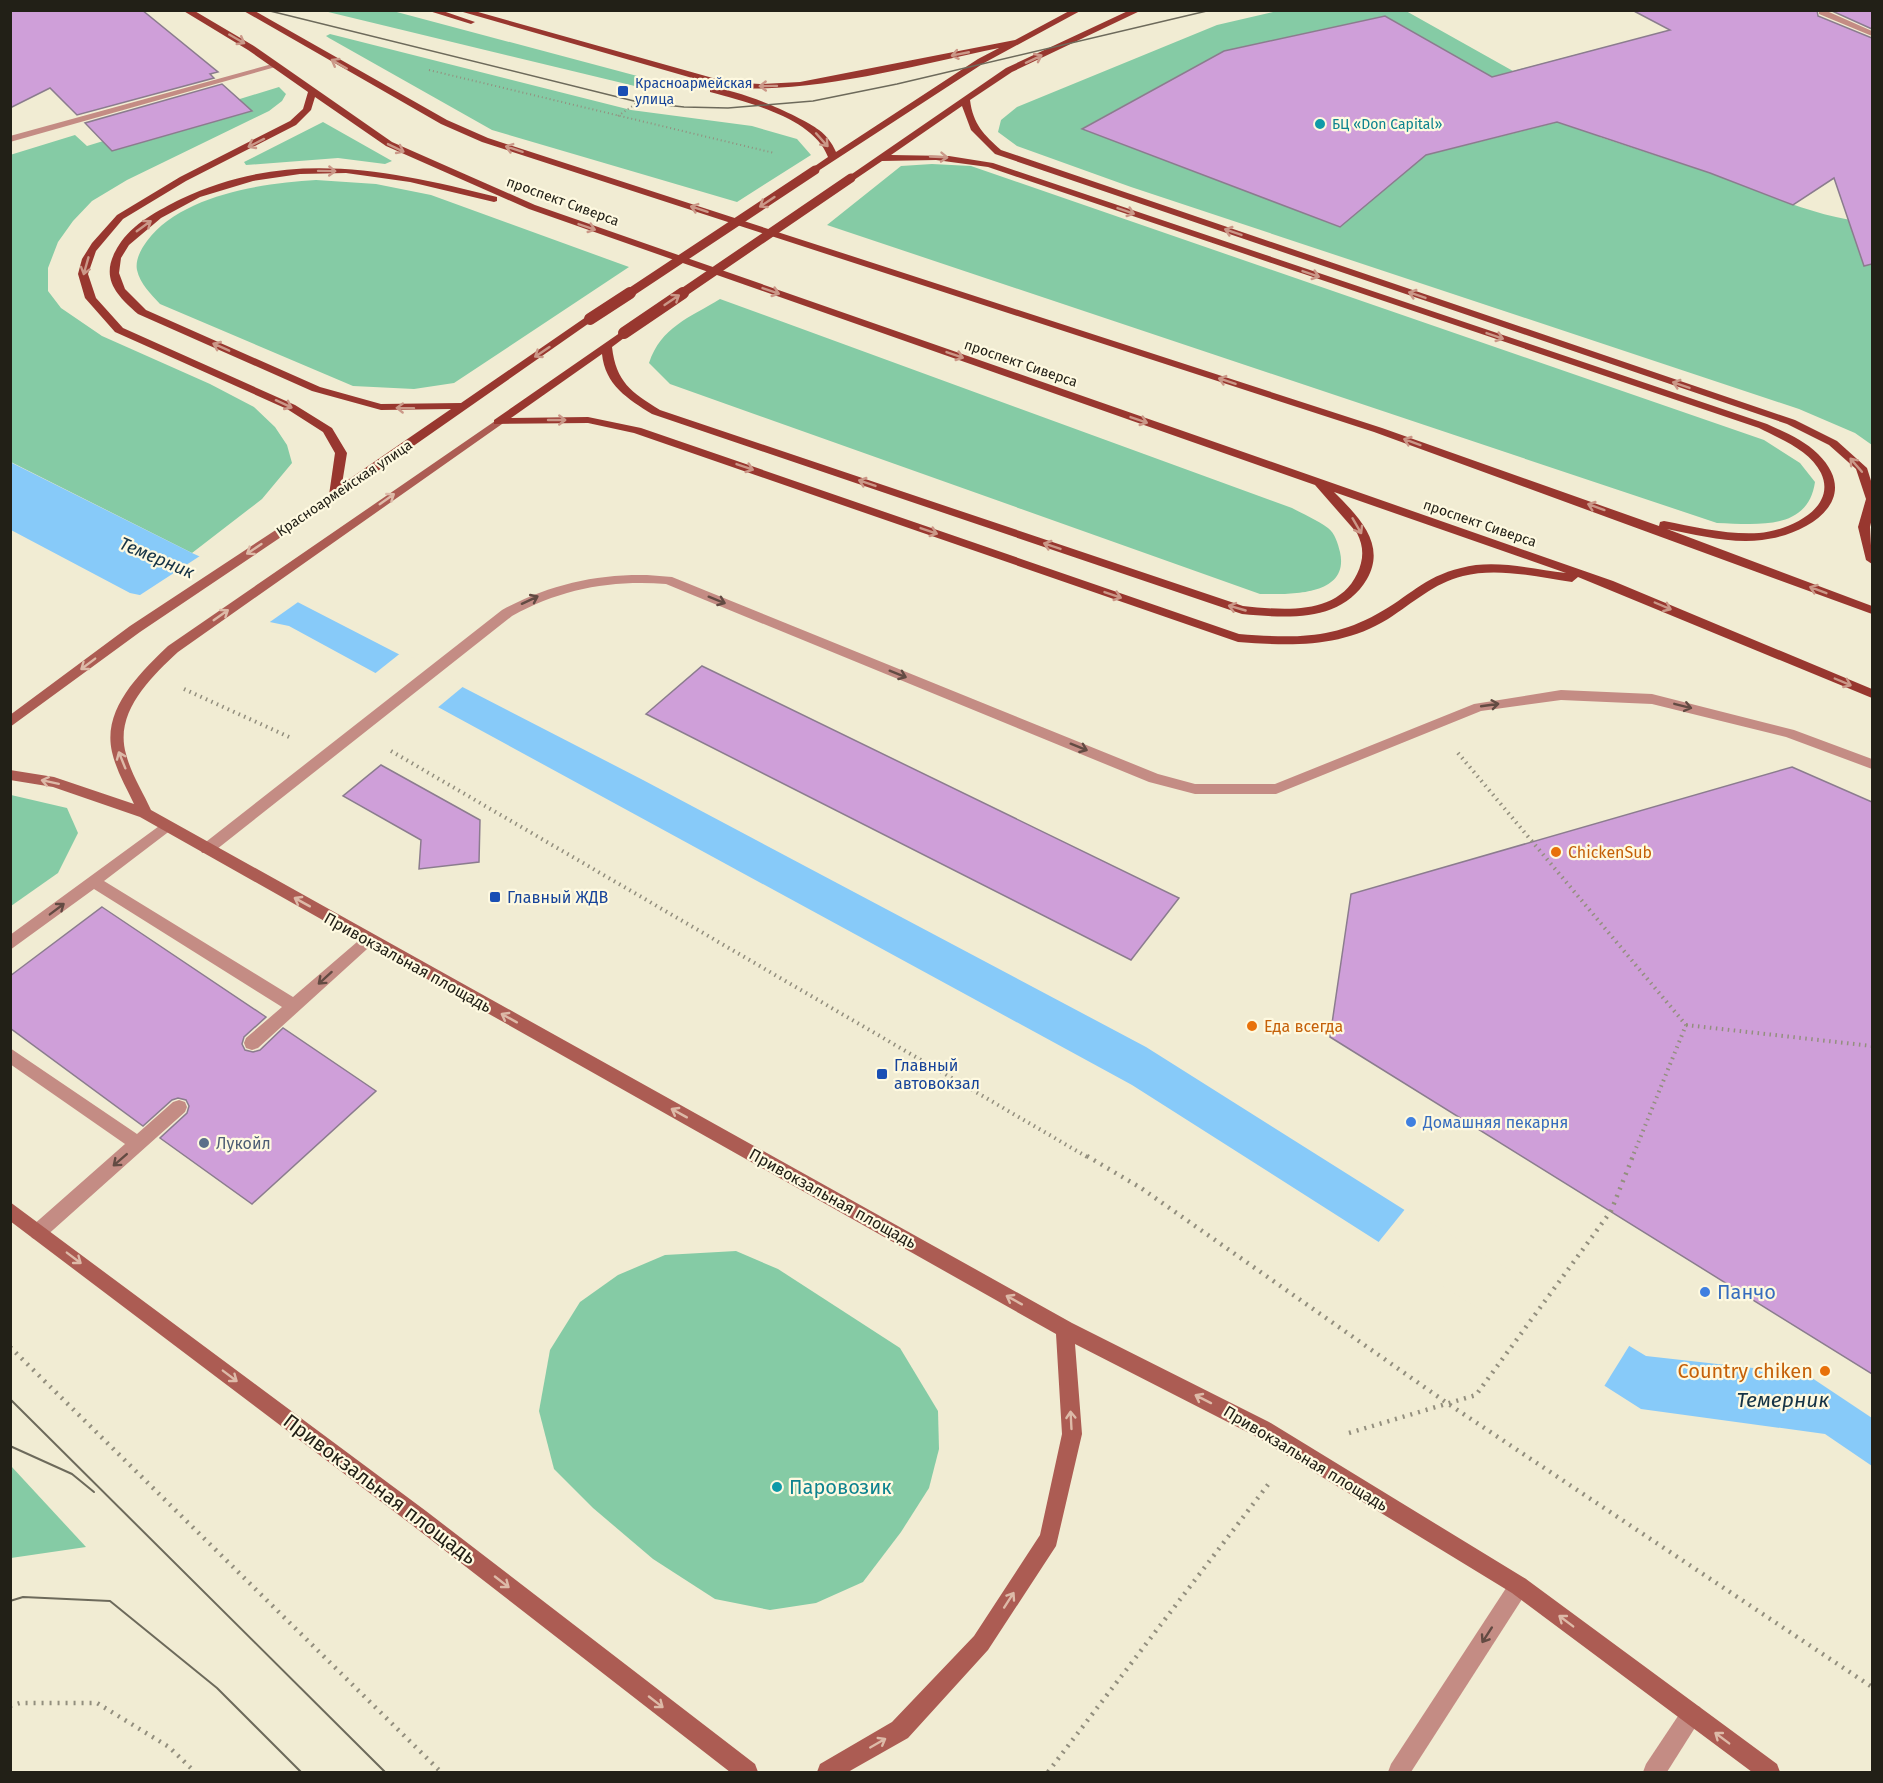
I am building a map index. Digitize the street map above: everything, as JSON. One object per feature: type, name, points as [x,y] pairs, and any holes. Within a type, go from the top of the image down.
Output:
[{"type":"main road","name":"проспект Сиверса","points":[[186,10],[251,48],[312,93],[389,144],[532,207],[1609,584],[1872,694]]},
{"type":"main road","name":"проспект Сиверса","points":[[246,10],[365,79],[444,122],[484,140],[1367,426],[1628,519],[1872,610]]},
{"type":"main road","points":[[430,10],[759,104],[806,126],[825,141],[833,158]]},
{"type":"main road","points":[[460,10],[728,85],[800,85],[1017,42]]},
{"type":"main road","name":"Красноармейская улица","points":[[10,722],[135,630],[590,319],[981,61],[1078,10]]},
{"type":"main road","name":"Красноармейская улица","points":[[145,813],[118,752],[118,724],[143,677],[173,649],[606,345],[1009,70],[1138,10]]},
{"type":"main road","points":[[312,93],[307,110],[293,123],[173,185],[118,219],[99,239],[86,262],[83,273],[87,293],[97,309],[119,330],[291,407],[328,430],[341,453],[335,495]]},
{"type":"main road","points":[[966,100],[967,117],[977,135],[998,152],[1791,422],[1833,443],[1861,468],[1872,499],[1864,527],[1872,560]]},
{"type":"main road","points":[[881,158],[918,156],[956,158],[1002,169],[1763,426],[1815,457],[1828,475],[1830,495],[1824,509],[1801,526],[1762,537],[1718,535],[1628,519]]},
{"type":"main road","points":[[463,406],[381,407],[316,389],[142,312],[125,298],[116,284],[113,270],[117,256],[125,240],[192,197],[227,184],[272,175],[324,170],[390,175],[532,207]]},
{"type":"main road","points":[[606,345],[607,362],[612,376],[625,393],[656,412],[1242,610],[1287,614],[1320,608],[1347,598],[1358,587],[1367,566],[1369,549],[1354,520],[1318,482]]},
{"type":"main road","points":[[498,422],[588,420],[637,430],[1238,638],[1292,642],[1340,636],[1382,617],[1434,581],[1464,571],[1507,569],[1609,584]]},
{"type":"main road","name":"Привокзальная площадь","points":[[10,775],[54,782],[145,813],[1065,1329],[1262,1429],[1519,1586],[1769,1773]]},
{"type":"main road","name":"Привокзальная площадь","points":[[10,1210],[419,1518],[747,1773]]},
{"type":"main road","points":[[828,1773],[900,1730],[981,1642],[1049,1539],[1072,1434],[1065,1329]]},
{"type":"street","points":[[1826,10],[1822,12],[1872,34]]},
{"type":"street","points":[[10,139],[275,66]]},
{"type":"street","points":[[207,849],[481,632],[530,599],[565,587],[596,580],[637,576],[668,580],[1154,778],[1195,789],[1276,789],[1479,707],[1561,695],[1652,699],[1790,733],[1872,764]]},
{"type":"street","points":[[10,944],[166,826]]},
{"type":"street","points":[[93,881],[294,1006]]},
{"type":"street","points":[[252,1043],[369,940]]},
{"type":"street","points":[[10,1055],[138,1144]]},
{"type":"street","points":[[39,1232],[179,1107]]},
{"type":"street","points":[[1399,1773],[1519,1586]]},
{"type":"street","points":[[1654,1773],[1692,1715]]},
{"type":"path","points":[[365,79],[393,67],[408,65],[801,159],[815,170]]},
{"type":"path","points":[[188,680],[182,688],[297,740],[384,747],[1141,1188],[1447,1403],[1872,1687]]},
{"type":"path","points":[[1435,725],[1686,1025],[1872,1046]]},
{"type":"path","points":[[1048,1773],[1294,1450],[1476,1395],[1611,1211],[1686,1025]]},
{"type":"path","points":[[10,1347],[441,1773]]},
{"type":"path","points":[[10,1706],[20,1703],[97,1703],[168,1747],[195,1773]]},
{"type":"green space","points":[[324,11],[393,11],[656,81],[643,88]]},
{"type":"green space","points":[[1277,11],[1406,11],[1513,71],[1605,47],[1703,106],[1600,137],[1710,173],[1810,210],[1872,223],[1872,445],[1855,433],[1799,409],[1131,187],[1017,146],[998,132],[1001,120],[1017,107],[1217,25]],"holes":[[[1385,16],[1566,120],[1426,155],[1340,227],[1083,128],[1224,51]]]},
{"type":"green space","points":[[330,34],[631,110],[752,126],[797,139],[811,155],[737,202],[492,130],[326,36]]},
{"type":"green space","points":[[279,87],[286,94],[282,101],[269,111],[127,180],[92,201],[73,221],[58,242],[48,268],[48,291],[61,308],[102,336],[210,384],[254,407],[275,427],[287,445],[292,463],[262,499],[192,553],[11,462],[10,155],[75,135],[87,146]]},
{"type":"green space","points":[[323,122],[392,161],[385,164],[338,158],[246,165],[244,162]]},
{"type":"green space","points":[[932,164],[971,166],[1764,440],[1800,463],[1815,482],[1810,498],[1802,510],[1778,522],[1717,523],[827,225],[901,166]]},
{"type":"green space","points":[[316,180],[376,184],[431,195],[629,267],[454,383],[414,389],[353,386],[160,304],[138,275],[138,259],[147,241],[162,225],[180,212],[201,202],[248,188]]},
{"type":"green space","points":[[720,299],[1292,508],[1330,530],[1340,552],[1341,567],[1336,578],[1314,590],[1300,593],[1260,594],[670,384],[649,363],[654,351],[661,340],[677,325]]},
{"type":"green space","points":[[11,795],[67,808],[78,833],[58,873],[11,906]]},
{"type":"green space","points":[[736,1251],[778,1269],[900,1348],[938,1411],[939,1449],[929,1488],[901,1532],[863,1582],[816,1603],[770,1610],[715,1599],[653,1559],[593,1508],[554,1469],[539,1411],[550,1350],[580,1302],[618,1275],[665,1255]]},
{"type":"green space","points":[[11,1466],[86,1547],[11,1558]]},
{"type":"water","name":"Темерник","points":[[10,462],[192,553],[280,593],[643,780],[1146,1047],[1403,1209],[1646,1356],[1806,1374],[1872,1418],[1872,1466],[1825,1434],[1641,1409],[1132,1085],[289,626],[130,593],[11,530]]},
{"type":"pier","points":[[203,554],[301,600],[267,624],[137,597]]},
{"type":"pier","points":[[402,652],[465,685],[436,709],[373,675]]},
{"type":"pier","points":[[1406,1208],[1631,1343],[1603,1388],[1377,1244]]},
{"type":"building","points":[[10,10],[142,10],[218,72],[210,74],[214,78],[77,115],[50,88],[10,108]]},
{"type":"building","points":[[1632,10],[1817,10],[1818,16],[1872,38],[1872,264],[1864,266],[1834,178],[1793,205],[1710,173],[1557,122],[1426,155],[1340,227],[1082,129],[1224,51],[1385,16],[1492,77],[1670,30]]},
{"type":"building","points":[[1872,10],[1872,29],[1832,11]]},
{"type":"building","points":[[222,84],[252,111],[112,151],[85,123]]},
{"type":"building","points":[[702,666],[1179,898],[1131,960],[646,714]]},
{"type":"building","points":[[381,765],[480,820],[479,862],[419,869],[421,840],[343,796]]},
{"type":"building","points":[[1792,767],[1872,802],[1872,1374],[1330,1037],[1351,894]]},
{"type":"building","points":[[102,907],[266,1017],[244,1037],[242,1044],[245,1050],[253,1052],[260,1050],[283,1028],[376,1091],[252,1204],[160,1138],[187,1113],[189,1106],[186,1100],[178,1098],[172,1100],[143,1126],[10,1028],[10,976]]},
{"type":"tram line","points":[[266,10],[638,102],[684,107],[728,108],[813,101],[897,84],[1211,10]]},
{"type":"tram line","points":[[10,1399],[385,1772]]},
{"type":"tram line","points":[[10,1446],[72,1474],[94,1492]]},
{"type":"tram line","points":[[10,1601],[23,1597],[110,1601],[217,1688],[301,1772]]},
{"type":"place","name":"Красноармейская улица","points":[[623,91]]},
{"type":"place","name":"БЦ «Don Capital»","points":[[1320,124]]},
{"type":"place","name":"ChickenSub","points":[[1556,852]]},
{"type":"place","name":"Главный ЖДВ","points":[[495,897]]},
{"type":"place","name":"Еда всегда","points":[[1252,1026]]},
{"type":"place","name":"Главный автовокзал","points":[[882,1074]]},
{"type":"place","name":"Домашняя пекарня","points":[[1411,1122]]},
{"type":"place","name":"Лукойл","points":[[204,1143]]},
{"type":"place","name":"Панчо","points":[[1705,1292]]},
{"type":"place","name":"Country chiken","points":[[1825,1371]]},
{"type":"place","name":"Паровозик","points":[[777,1487]]}]
